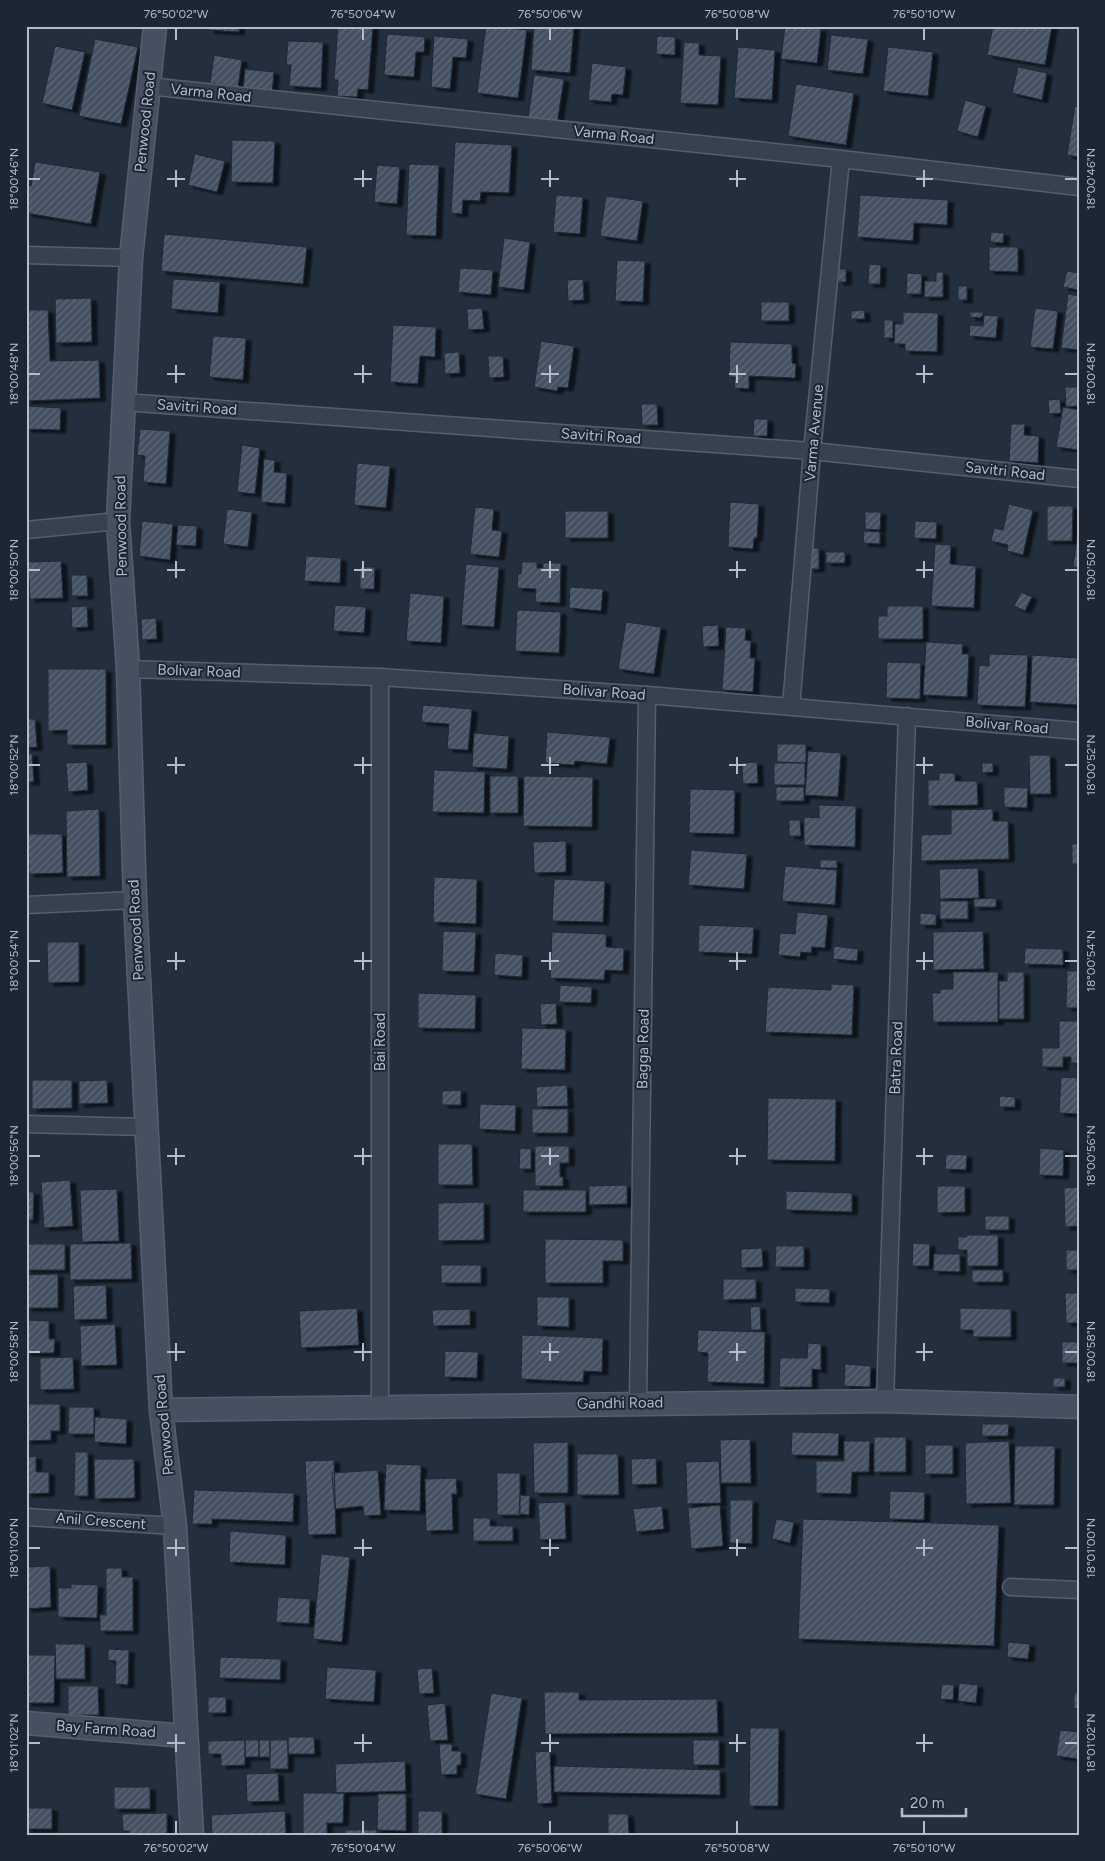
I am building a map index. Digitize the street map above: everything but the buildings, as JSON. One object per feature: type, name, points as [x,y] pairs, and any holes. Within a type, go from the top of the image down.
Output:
[{"type":"street","name":"Penwood Road","points":[[155,26],[131,258],[118,521],[128,669],[135,900],[161,1410],[175,1526],[192,1835]]},
{"type":"street","name":"Varma Road","points":[[148,86],[841,159],[1079,187]]},
{"type":"street","name":"Varma Avenue","points":[[791,707],[812,452],[841,159]]},
{"type":"street","points":[[26,255],[131,258]]},
{"type":"street","name":"Savitri Road","points":[[123,402],[812,452],[1079,479]]},
{"type":"street","points":[[26,530],[118,521]]},
{"type":"street","name":"Bolivar Road","points":[[128,669],[380,677],[647,695],[1079,731]]},
{"type":"street","name":"Bai Road","points":[[380,677],[380,1406]]},
{"type":"street","name":"Bagga Road","points":[[638,1403],[647,695]]},
{"type":"street","name":"Batra Road","points":[[885,1400],[907,716]]},
{"type":"street","points":[[26,905],[135,900]]},
{"type":"street","points":[[26,1124],[146,1127]]},
{"type":"street","name":"Gandhi Road","points":[[161,1410],[885,1400],[1079,1406]]},
{"type":"street","name":"Anil Crescent","points":[[26,1516],[175,1526]]},
{"type":"street","points":[[1011,1587],[1079,1590]]},
{"type":"street","name":"Bay Farm Road","points":[[26,1723],[186,1736]]}]
